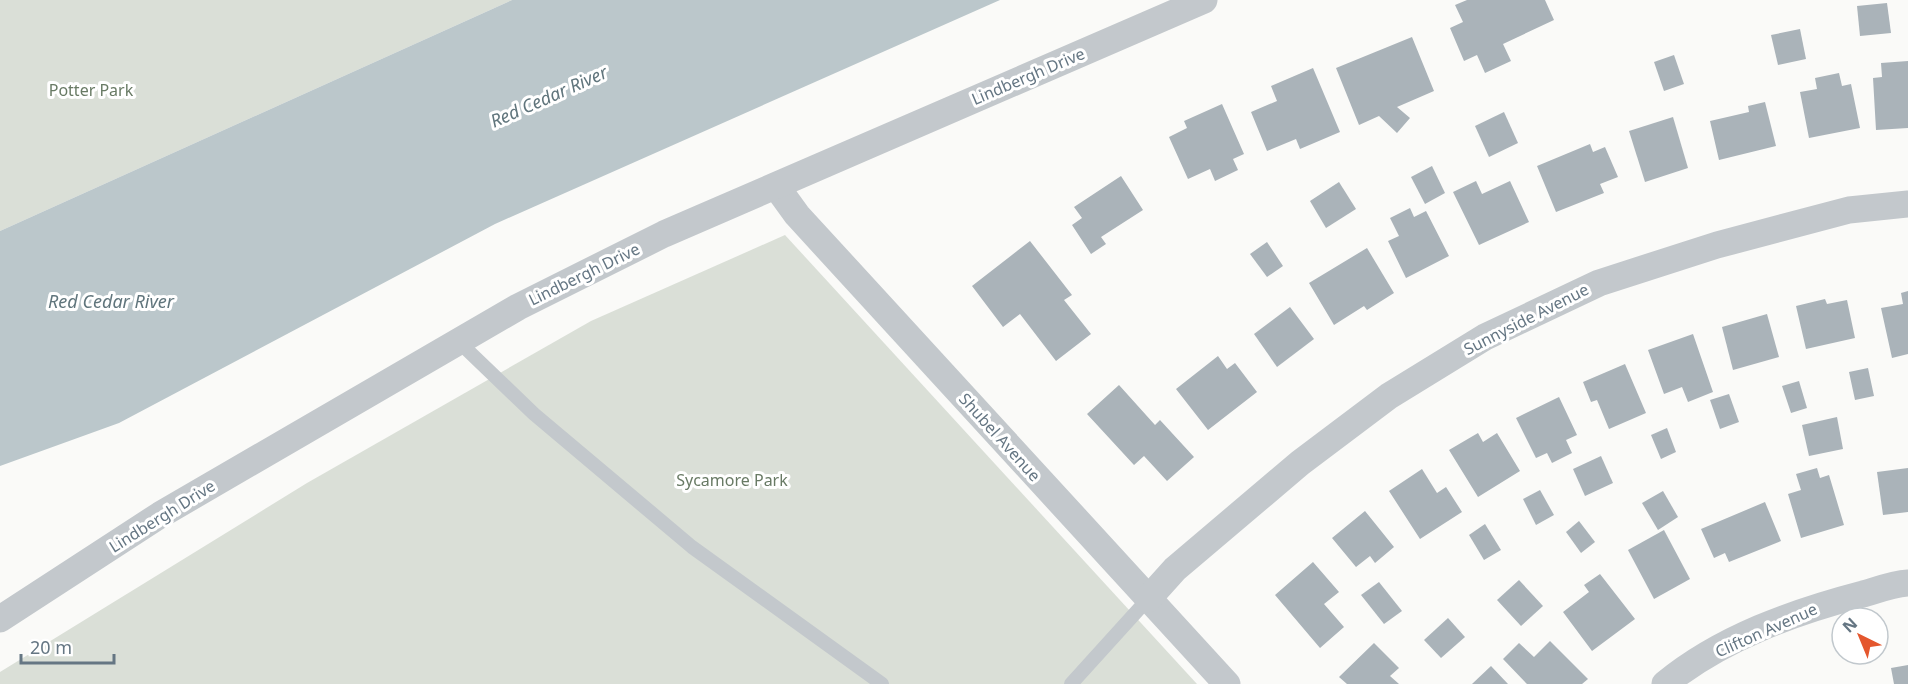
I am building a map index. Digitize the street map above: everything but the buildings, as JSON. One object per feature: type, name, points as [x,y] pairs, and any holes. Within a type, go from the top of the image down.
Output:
[{"type":"street","name":"Lindbergh Drive","points":[[0,619],[160,515],[518,307],[664,234],[1204,0]]},
{"type":"street","name":"Shubel Avenue","points":[[776,186],[797,215],[1227,684]]},
{"type":"street","name":"Sunnyside Avenue","points":[[1148,599],[1174,569],[1300,463],[1389,396],[1485,337],[1599,283],[1716,245],[1849,210],[1908,204]]},
{"type":"street","name":"Clifton Avenue","points":[[1665,684],[1682,670],[1739,639],[1813,607],[1908,583]]},
{"type":"lane","points":[[458,341],[534,414],[692,546],[882,684]]},
{"type":"lane","points":[[1071,684],[1148,599]]},
{"type":"green space","name":"Potter Park","points":[[0,0],[512,0],[0,231]]},
{"type":"green space","name":"Sycamore Park","points":[[785,235],[1197,684],[0,684],[0,672],[307,483],[591,321]]},
{"type":"water","name":"Red Cedar River","points":[[512,0],[1000,0],[495,224],[119,423],[0,466],[0,231]]}]
